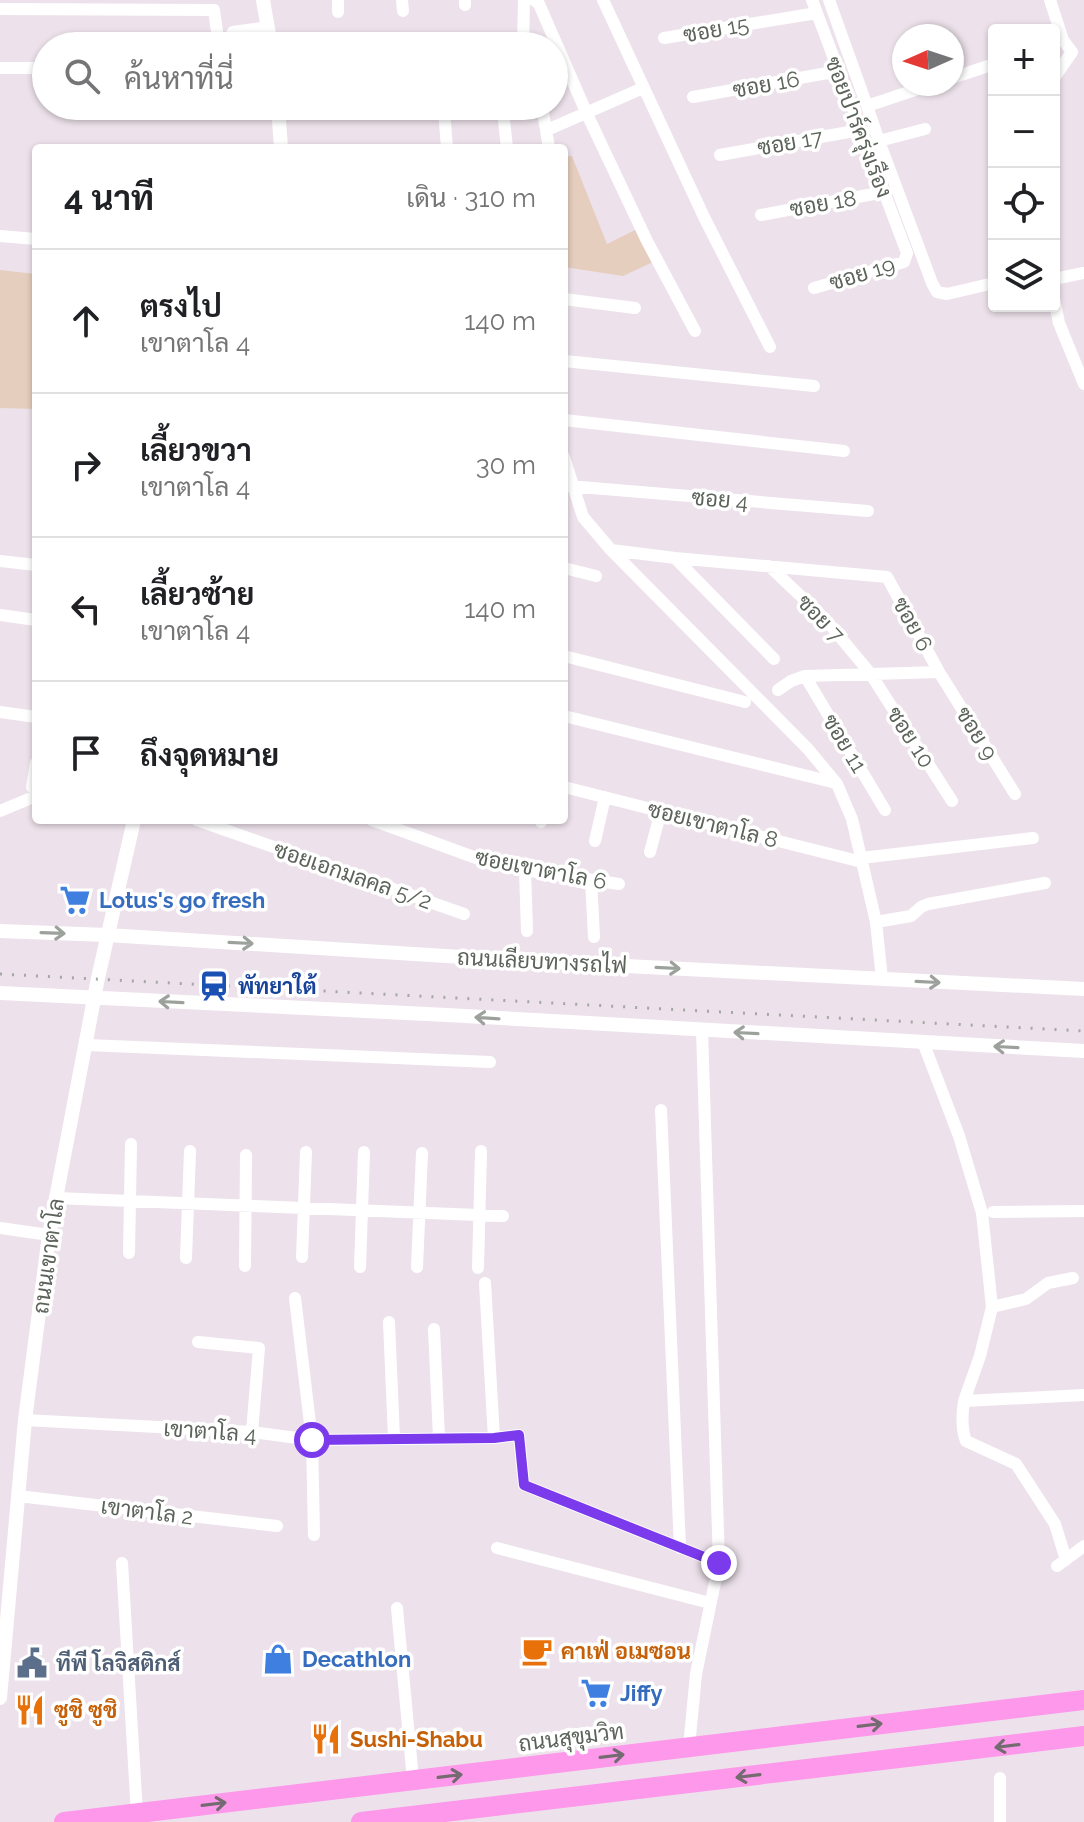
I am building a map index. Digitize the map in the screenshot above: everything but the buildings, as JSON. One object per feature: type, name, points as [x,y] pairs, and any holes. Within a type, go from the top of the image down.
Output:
[{"type":"highway","name":"ถนนสุขุมวิท","points":[[64,1822],[138,1817],[413,1780],[1084,1700]]},
{"type":"highway","points":[[361,1822],[1084,1736]]},
{"type":"street","points":[[263,0],[268,32]]},
{"type":"street","points":[[523,32],[524,0]]},
{"type":"street","points":[[534,0],[539,4],[551,32]]},
{"type":"street","points":[[603,0],[704,217],[770,347]]},
{"type":"street","points":[[829,0],[937,292],[947,294],[988,284]]},
{"type":"street","points":[[1050,0],[1055,24]]},
{"type":"street","name":"ซอย 15","points":[[664,38],[814,6]]},
{"type":"street","name":"ซอยปาร์ครุ่งเรือง","points":[[814,6],[907,253]]},
{"type":"street","points":[[0,9],[214,10],[220,32]]},
{"type":"street","points":[[1060,71],[1078,50]]},
{"type":"street","points":[[964,74],[988,66]]},
{"type":"street","points":[[0,68],[32,68]]},
{"type":"street","points":[[568,70],[647,241],[695,331]]},
{"type":"street","name":"ซอย 16","points":[[693,97],[839,71]]},
{"type":"street","points":[[547,130],[643,88]]},
{"type":"street","points":[[867,106],[897,96]]},
{"type":"street","points":[[279,120],[281,144]]},
{"type":"street","points":[[445,120],[447,144]]},
{"type":"street","points":[[504,120],[507,144]]},
{"type":"street","points":[[545,120],[549,144]]},
{"type":"street","points":[[879,141],[925,129]]},
{"type":"street","name":"ซอย 17","points":[[720,155],[860,130]]},
{"type":"street","name":"ซอย 18","points":[[761,215],[884,192]]},
{"type":"street","points":[[0,236],[32,239]]},
{"type":"street","name":"ซอย 19","points":[[814,288],[904,262],[907,253]]},
{"type":"street","points":[[1060,278],[1084,273]]},
{"type":"street","points":[[568,300],[635,308]]},
{"type":"street","points":[[1057,312],[1084,384]]},
{"type":"street","points":[[568,361],[814,386]]},
{"type":"street","points":[[568,420],[844,451]]},
{"type":"street","points":[[568,486],[583,517],[611,550],[808,749],[837,784],[852,819],[876,922],[882,979]]},
{"type":"street","name":"ซอย 4","points":[[568,486],[868,511]]},
{"type":"street","points":[[611,550],[769,566]]},
{"type":"street","points":[[675,558],[774,659]]},
{"type":"street","points":[[0,561],[32,565]]},
{"type":"street","name":"ซอย 6","points":[[769,566],[887,577],[939,672]]},
{"type":"street","name":"ซอย 7","points":[[769,566],[825,619],[870,673]]},
{"type":"street","points":[[568,569],[596,576]]},
{"type":"street","points":[[0,615],[32,619]]},
{"type":"street","points":[[568,657],[745,702]]},
{"type":"street","points":[[778,690],[805,676],[939,672]]},
{"type":"street","name":"ซอย 9","points":[[939,672],[1015,794]]},
{"type":"street","name":"ซอย 10","points":[[870,673],[952,801]]},
{"type":"street","name":"ซอย 11","points":[[805,676],[885,810]]},
{"type":"street","points":[[0,712],[32,716]]},
{"type":"street","points":[[568,717],[837,784]]},
{"type":"street","name":"ซอยเขาตาโล 8","points":[[568,788],[861,860]]},
{"type":"street","points":[[0,811],[32,793]]},
{"type":"street","points":[[595,841],[605,797]]},
{"type":"street","points":[[650,852],[661,811]]},
{"type":"street","name":"ถนนเขาตาโล","points":[[0,1698],[25,1420],[49,1235],[107,935],[133,824]]},
{"type":"street","name":"ซอยเอกมลคล 5/2","points":[[208,824],[464,914]]},
{"type":"street","name":"ซอยเขาตาโล 6","points":[[383,824],[490,863],[619,884]]},
{"type":"street","points":[[861,860],[1033,838]]},
{"type":"street","points":[[525,870],[527,931]]},
{"type":"street","points":[[591,880],[594,937]]},
{"type":"street","points":[[876,922],[911,916],[928,904],[1045,883]]},
{"type":"street","name":"ถนนเลียบทางรถไฟ","points":[[0,931],[1084,989]]},
{"type":"street","points":[[0,993],[1084,1051]]},
{"type":"street","points":[[689,1747],[696,1674],[719,1563],[702,1030]]},
{"type":"street","points":[[923,1042],[959,1136],[982,1213],[992,1307],[980,1356],[964,1401],[962,1432],[966,1441],[1016,1464],[1055,1524],[1062,1563],[1084,1546]]},
{"type":"street","points":[[87,1045],[490,1062]]},
{"type":"street","points":[[661,1110],[680,1548]]},
{"type":"street","points":[[129,1253],[131,1144]]},
{"type":"street","points":[[186,1258],[190,1151]]},
{"type":"street","points":[[478,1268],[481,1151]]},
{"type":"street","points":[[302,1257],[306,1152]]},
{"type":"street","points":[[360,1267],[364,1152]]},
{"type":"street","points":[[417,1267],[422,1153]]},
{"type":"street","points":[[245,1266],[246,1155]]},
{"type":"street","points":[[55,1198],[503,1216]]},
{"type":"street","points":[[993,1212],[1084,1211]]},
{"type":"street","points":[[0,1228],[49,1235]]},
{"type":"street","points":[[992,1307],[1026,1299],[1048,1283],[1073,1278]]},
{"type":"street","points":[[485,1283],[494,1438]]},
{"type":"street","points":[[295,1298],[312,1440],[314,1535]]},
{"type":"street","points":[[389,1322],[394,1438]]},
{"type":"street","points":[[434,1329],[439,1438]]},
{"type":"street","points":[[198,1342],[259,1348],[252,1432]]},
{"type":"street","points":[[964,1401],[1084,1395]]},
{"type":"street","name":"เขาตาโล 4","points":[[25,1420],[252,1432],[312,1440],[519,1435],[524,1485],[719,1563]]},
{"type":"street","name":"เขาตาโล 2","points":[[18,1496],[277,1526]]},
{"type":"street","points":[[497,1548],[710,1603]]},
{"type":"street","points":[[122,1563],[138,1817]]},
{"type":"street","points":[[397,1608],[413,1780]]},
{"type":"street","points":[[1000,1778],[1000,1822]]},
{"type":"shaded area","points":[[568,156],[572,156],[607,244],[637,229],[653,262],[623,276],[568,268]]},
{"type":"shaded area","points":[[0,270],[32,274],[32,409],[0,408]]},
{"type":"railway","points":[[0,974],[1084,1031]]},
{"type":"place","name":"Lotus's go fresh","points":[[75,900]]},
{"type":"place","name":"พัทยาใต้","points":[[214,986]]},
{"type":"place","name":"คาเฟ่ อเมซอน","points":[[537,1651]]},
{"type":"place","name":"Decathlon","points":[[278,1659]]},
{"type":"place","name":"ทีพี โลจิสติกส์","points":[[32,1663]]},
{"type":"place","name":"Jiffy","points":[[596,1693]]},
{"type":"place","name":"ซูชิ ซูชิ","points":[[30,1710]]},
{"type":"place","name":"Sushi-Shabu","points":[[326,1739]]},
{"type":"route","points":[[312,1440],[519,1435],[524,1485],[719,1563]]}]
